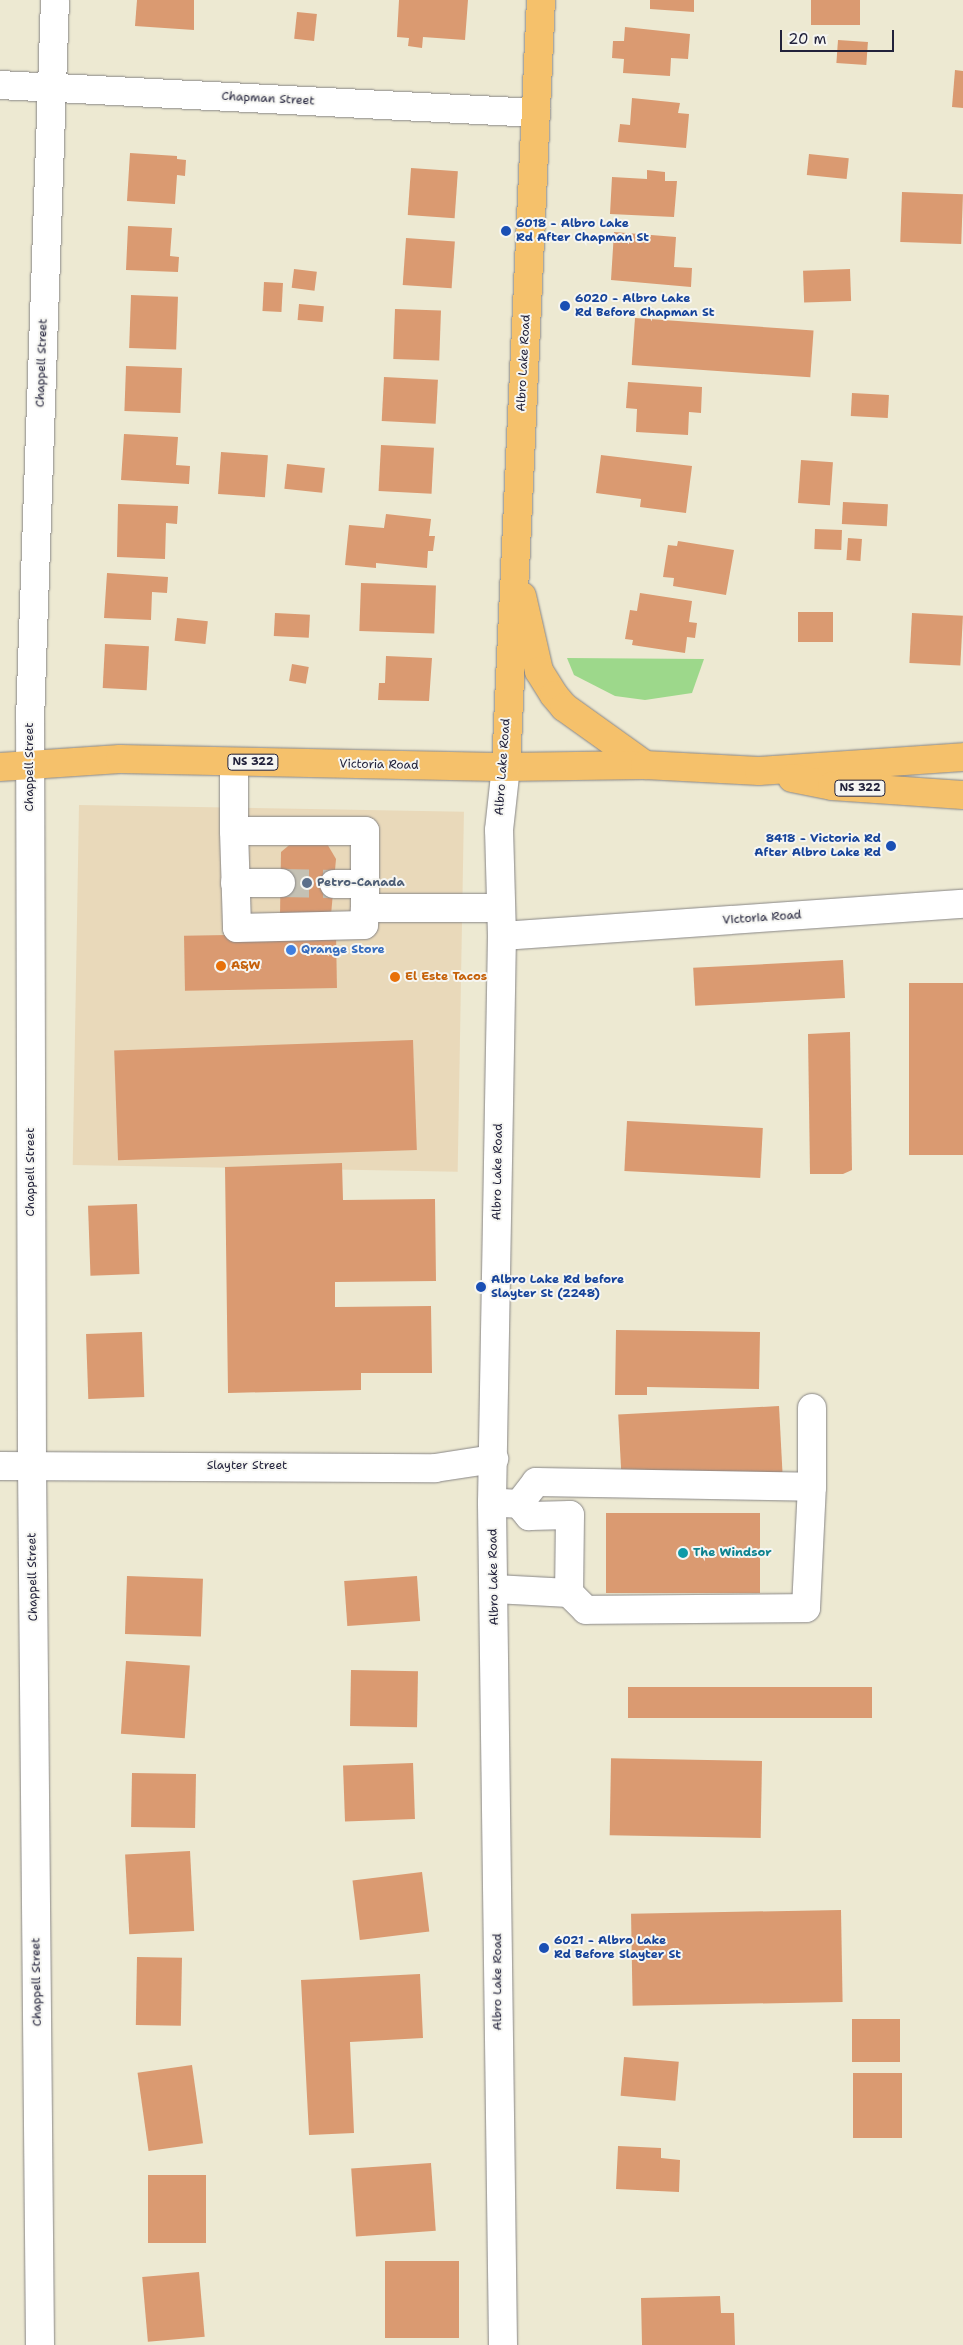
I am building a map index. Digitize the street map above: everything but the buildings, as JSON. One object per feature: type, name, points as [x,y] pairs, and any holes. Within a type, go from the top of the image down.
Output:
[{"type":"main road","name":"Albro Lake Road","points":[[506,767],[541,0]]},
{"type":"main road","points":[[514,559],[539,672],[564,707],[645,765]]},
{"type":"main road","name":"Victoria Road","points":[[0,766],[30,767],[120,760],[506,767],[645,765],[759,771],[963,757]]},
{"type":"main road","name":"Victoria Road","points":[[759,771],[832,786],[963,795]]},
{"type":"street","name":"Chappell Street","points":[[40,2345],[32,1466],[30,767],[55,0]]},
{"type":"street","name":"Chapman Street","points":[[0,85],[536,113]]},
{"type":"street","points":[[234,762],[234,831],[237,928],[364,925],[365,831],[234,831]]},
{"type":"street","name":"Albro Lake Road","points":[[503,2345],[495,1589],[492,1502],[502,936],[499,830],[506,767]]},
{"type":"street","points":[[235,883],[281,883]]},
{"type":"street","points":[[334,884],[364,896],[501,908]]},
{"type":"street","name":"Victoria Road","points":[[502,936],[963,904]]},
{"type":"street","points":[[495,1589],[569,1593],[586,1610],[806,1608],[812,1487],[812,1408]]},
{"type":"street","name":"Slayter Street","points":[[0,1466],[434,1468],[494,1460]]},
{"type":"street","points":[[519,1504],[536,1482],[812,1487]]},
{"type":"street","points":[[492,1502],[519,1504],[529,1516],[570,1515],[569,1593]]},
{"type":"shaded area","points":[[79,805],[464,812],[458,1172],[73,1165]]},
{"type":"green space","points":[[567,658],[704,659],[692,693],[645,700],[615,696],[574,675]]},
{"type":"tunnel","points":[[281,883],[334,884]]},
{"type":"place","name":"6018 - Albro Lake Rd After Chapman St","points":[[506,231]]},
{"type":"place","name":"6020 - Albro Lake Rd Before Chapman St","points":[[565,306]]},
{"type":"place","name":"8418 - Victoria Rd After Albro Lake Rd","points":[[891,846]]},
{"type":"place","name":"Petro-Canada","points":[[307,883]]},
{"type":"place","name":"Qrange Store","points":[[291,950]]},
{"type":"place","name":"A&W","points":[[221,966]]},
{"type":"place","name":"El Este Tacos","points":[[395,977]]},
{"type":"place","name":"Albro Lake Rd before Slayter St (2248)","points":[[481,1287]]},
{"type":"place","name":"The Windsor","points":[[683,1553]]},
{"type":"place","name":"6021 - Albro Lake Rd Before Slayter St","points":[[544,1948]]}]
